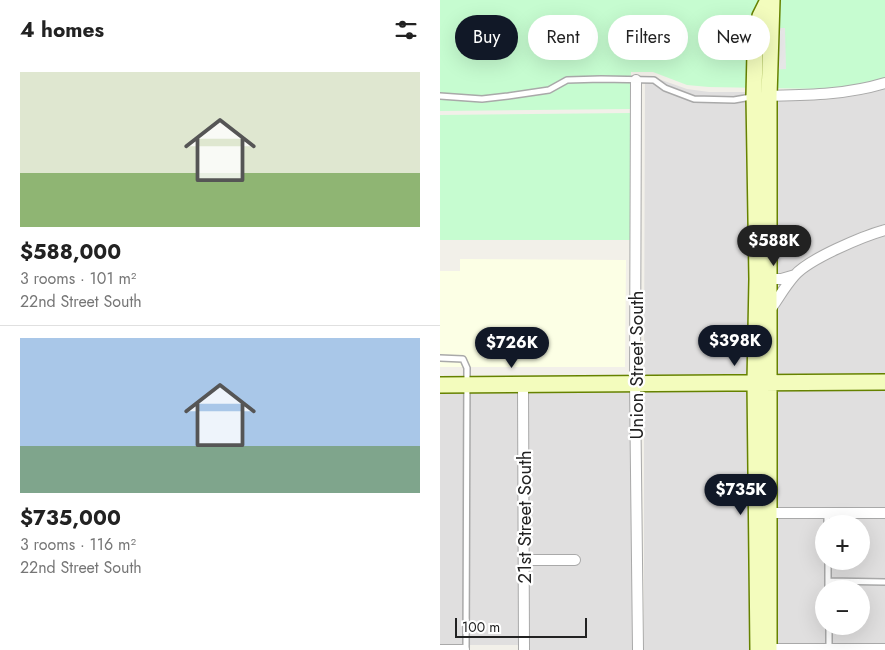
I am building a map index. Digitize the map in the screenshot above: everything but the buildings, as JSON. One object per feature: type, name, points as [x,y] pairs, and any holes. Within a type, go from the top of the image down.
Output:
[{"type":"street","points":[[768,0],[760,16],[755,52],[761,96],[764,650],[885,649]]},
{"type":"street","points":[[761,96],[772,0]]},
{"type":"street","name":"Union Street South","points":[[636,80],[635,383],[638,650]]},
{"type":"street","points":[[761,96],[826,94],[865,89],[885,83]]},
{"type":"street","points":[[770,310],[795,275],[805,265],[867,235],[885,230]]},
{"type":"street","points":[[763,279],[781,279],[795,275]]},
{"type":"street","points":[[762,382],[770,310],[763,279]]},
{"type":"street","points":[[440,385],[885,382]]},
{"type":"street","name":"21st Street South","points":[[523,384],[524,650]]},
{"type":"street","points":[[763,513],[815,517]]},
{"type":"street","points":[[862,515],[885,513]]},
{"type":"street","points":[[524,560],[575,560]]},
{"type":"street","points":[[440,650],[465,650]]},
{"type":"lane","points":[[440,96],[482,99],[526,94],[549,90],[567,80],[654,80],[665,88],[694,99],[734,100],[761,96]]},
{"type":"lane","points":[[440,358],[462,359],[466,368],[465,650]]},
{"type":"lane","points":[[870,582],[885,582]]},
{"type":"lane","points":[[829,635],[829,649]]},
{"type":"shaded area","points":[[770,28],[785,28],[786,69],[770,70]]},
{"type":"shaded area","points":[[645,77],[653,77],[687,89],[709,92],[753,92],[751,377],[644,378]]},
{"type":"shaded area","points":[[885,88],[885,224],[865,230],[803,260],[792,270],[774,274],[773,101],[826,100],[866,94]]},
{"type":"shaded area","points":[[885,235],[885,377],[774,377],[774,312],[797,279],[808,270],[869,239]]},
{"type":"shaded area","points":[[460,259],[626,260],[625,367],[440,367],[440,271],[460,271]]},
{"type":"shaded area","points":[[751,387],[753,650],[644,650],[644,388]]},
{"type":"shaded area","points":[[774,387],[885,387],[885,508],[774,508]]},
{"type":"shaded area","points":[[635,388],[634,650],[529,650],[529,565],[579,565],[580,555],[529,555],[528,390]]},
{"type":"shaded area","points":[[440,390],[519,390],[520,645],[440,645]]},
{"type":"shaded area","points":[[870,518],[885,518],[885,643],[774,644],[774,519],[815,519],[815,570],[870,570]]},
{"type":"green space","points":[[440,0],[885,0],[885,78],[859,85],[827,89],[709,87],[687,85],[653,72],[631,72],[630,109],[440,111]]},
{"type":"green space","points":[[632,112],[632,240],[440,240],[440,115]]}]
